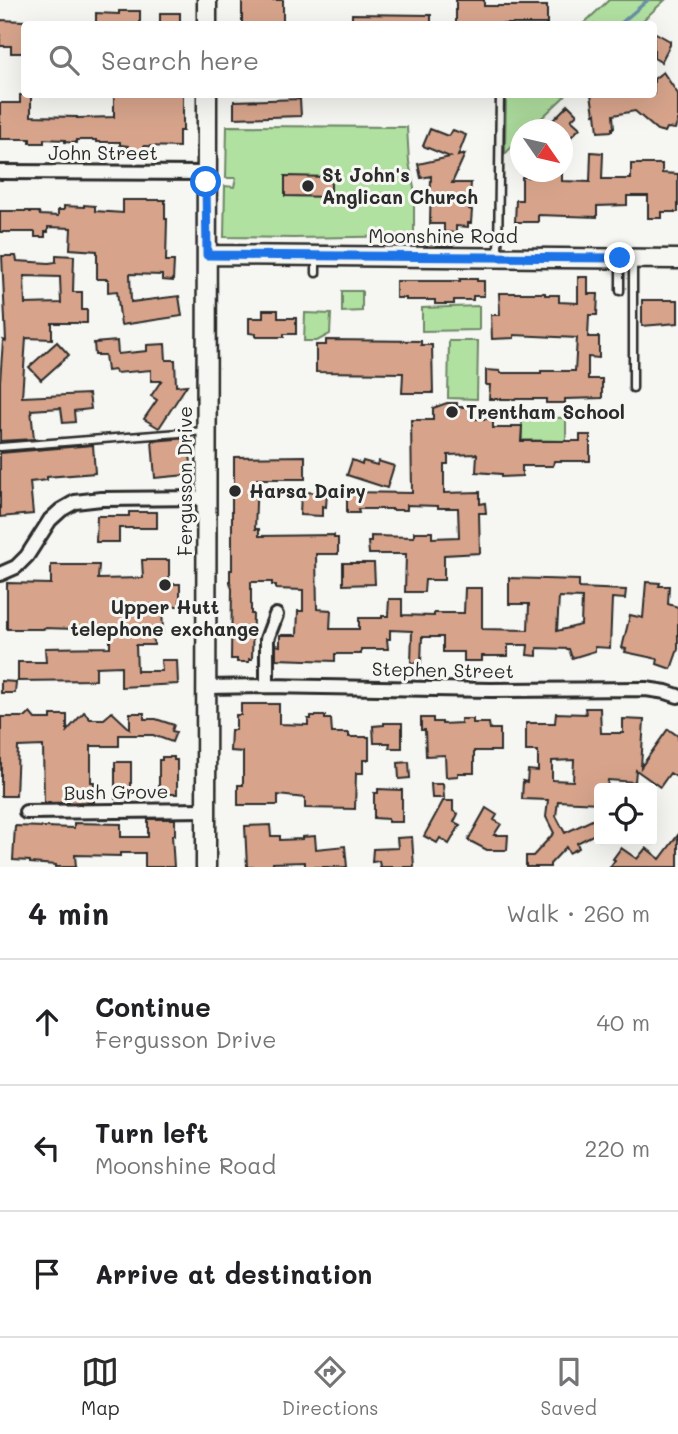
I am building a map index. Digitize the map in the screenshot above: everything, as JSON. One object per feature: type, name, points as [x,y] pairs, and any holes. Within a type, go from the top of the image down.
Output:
[{"type":"main road","points":[[206,0],[207,21]]},
{"type":"main road","name":"Fergusson Drive","points":[[206,867],[207,98]]},
{"type":"main road","name":"Moonshine Road","points":[[207,255],[316,265],[498,257],[678,259]]},
{"type":"street","name":"John Street","points":[[0,172],[207,173]]},
{"type":"street","points":[[0,574],[16,567],[27,556],[50,520],[75,502],[101,499],[206,498]]},
{"type":"street","points":[[267,686],[267,639],[276,615]]},
{"type":"street","name":"Stephen Street","points":[[206,687],[646,689],[678,696]]},
{"type":"street","name":"Bush Grove","points":[[26,812],[206,810]]},
{"type":"lane","points":[[498,257],[500,98]]},
{"type":"lane","points":[[620,291],[626,258]]},
{"type":"lane","points":[[626,258],[633,388]]},
{"type":"lane","points":[[0,447],[207,431]]},
{"type":"green space","points":[[609,0],[665,0],[642,21],[586,21]]},
{"type":"green space","points":[[506,98],[563,98],[541,119],[510,119],[510,149],[505,154]]},
{"type":"green space","points":[[227,126],[407,127],[414,188],[414,236],[224,237],[225,186],[234,187],[236,178],[226,178]]},
{"type":"green space","points":[[342,291],[362,291],[362,311],[342,312]]},
{"type":"green space","points":[[479,306],[479,330],[422,331],[422,308]]},
{"type":"green space","points":[[305,313],[331,314],[330,334],[317,341],[304,341]]},
{"type":"green space","points":[[449,341],[478,341],[477,399],[448,398]]},
{"type":"green space","points":[[526,417],[566,418],[566,441],[522,440],[522,421]]},
{"type":"building","points":[[242,0],[283,0],[283,21],[242,21]]},
{"type":"building","points":[[456,0],[484,0],[484,6],[547,6],[547,21],[456,21]]},
{"type":"building","points":[[119,11],[140,11],[140,21],[96,21],[96,13],[119,14]]},
{"type":"building","points":[[160,13],[180,13],[180,21],[160,21]]},
{"type":"building","points":[[352,14],[431,15],[431,21],[352,21]]},
{"type":"building","points":[[0,20],[24,21],[21,21],[21,53],[11,53],[11,46],[0,46]]},
{"type":"building","points":[[657,34],[670,41],[661,62],[657,60]]},
{"type":"building","points":[[663,72],[678,94],[678,121],[675,129],[667,128],[665,132],[657,130],[635,111],[613,115],[612,131],[598,132],[592,98],[657,98],[657,77]]},
{"type":"building","points":[[20,95],[21,98],[31,98],[31,116],[114,117],[114,98],[183,98],[183,131],[179,131],[179,147],[144,146],[144,150],[128,150],[128,146],[120,145],[120,142],[76,140],[76,143],[44,139],[44,143],[30,143],[30,139],[0,139],[0,103],[20,103]]},
{"type":"building","points":[[300,99],[301,116],[234,118],[234,101]]},
{"type":"building","points":[[568,105],[577,114],[572,119],[554,119]]},
{"type":"building","points":[[573,122],[580,128],[573,135]]},
{"type":"building","points":[[430,129],[448,136],[453,130],[466,135],[458,156],[465,154],[452,183],[471,183],[471,223],[468,223],[468,227],[456,226],[456,233],[444,232],[444,224],[430,224],[431,176],[421,178],[418,164],[450,157],[423,146]]},
{"type":"building","points":[[591,152],[603,153],[602,179],[631,179],[631,164],[662,164],[662,173],[678,174],[678,212],[662,212],[662,218],[648,218],[648,196],[627,196],[627,205],[597,206],[597,217],[538,215],[538,222],[515,222],[516,200],[522,200],[522,182],[590,182]]},
{"type":"building","name":"St John's Anglican Church","points":[[285,176],[331,177],[331,197],[285,196]]},
{"type":"building","points":[[123,200],[165,200],[166,261],[174,261],[173,281],[162,280],[162,275],[130,274],[131,302],[179,296],[182,316],[121,325],[117,291],[108,292],[108,279],[97,279],[97,251],[70,249],[71,228],[48,227],[45,237],[35,237],[35,232],[0,232],[0,211],[30,211],[39,212],[40,215],[58,216],[58,210],[64,210],[64,206],[84,205],[95,206],[95,211],[123,213]]},
{"type":"building","points":[[56,255],[74,256],[73,292],[82,292],[82,310],[87,310],[87,323],[52,323],[52,339],[26,338],[22,397],[89,394],[91,409],[74,411],[75,422],[63,423],[61,408],[31,410],[34,439],[0,441],[0,382],[3,340],[6,341],[2,256],[16,256],[17,261],[56,262]],"holes":[[[24,276],[60,277],[61,303],[25,304]]]},
{"type":"building","points":[[578,277],[588,277],[588,294],[598,294],[597,315],[589,315],[588,337],[599,337],[599,358],[588,357],[588,379],[602,379],[602,398],[565,399],[565,403],[546,403],[546,399],[489,399],[490,385],[486,385],[486,370],[500,373],[575,371],[577,338],[514,335],[514,338],[492,339],[491,315],[500,315],[499,293],[545,293],[559,295],[559,302],[578,303]]},
{"type":"building","points":[[396,281],[484,281],[484,296],[473,296],[473,300],[454,300],[454,304],[396,298]]},
{"type":"building","points":[[642,300],[678,300],[678,323],[642,326]]},
{"type":"building","points":[[263,310],[278,310],[278,318],[296,318],[296,334],[256,337],[256,334],[249,333],[249,318],[263,318]]},
{"type":"building","points":[[326,340],[421,341],[421,345],[432,345],[433,393],[402,393],[403,373],[316,372],[316,345],[326,345]]},
{"type":"building","points":[[117,341],[118,354],[147,351],[147,345],[165,344],[166,360],[175,360],[176,386],[187,385],[159,428],[144,419],[157,400],[151,396],[161,381],[151,381],[151,370],[116,373],[115,370],[107,371],[105,355],[95,355],[94,343]]},
{"type":"building","points":[[57,342],[69,355],[41,380],[29,367]]},
{"type":"building","points":[[457,403],[457,407],[470,407],[470,419],[493,419],[493,428],[522,426],[521,441],[580,441],[580,435],[590,435],[590,461],[554,461],[553,466],[522,466],[522,476],[501,477],[501,474],[476,472],[477,454],[448,455],[448,464],[444,464],[444,493],[480,492],[480,504],[485,503],[486,513],[479,513],[480,553],[444,555],[444,580],[425,580],[424,592],[405,592],[406,554],[369,554],[368,542],[371,542],[371,536],[414,537],[414,532],[432,532],[432,538],[459,537],[458,508],[407,505],[407,510],[358,509],[359,513],[347,513],[347,492],[412,493],[411,420],[433,420],[433,408]]},
{"type":"building","points":[[189,438],[191,465],[185,466],[186,475],[155,478],[152,441]]},
{"type":"building","points":[[93,445],[95,473],[47,477],[47,480],[30,482],[33,514],[0,517],[0,453]]},
{"type":"building","points":[[305,456],[305,479],[257,479],[255,529],[259,529],[259,536],[334,535],[334,538],[338,538],[338,554],[316,554],[317,609],[331,610],[330,629],[359,629],[359,618],[388,616],[389,599],[402,599],[402,615],[464,613],[465,588],[482,588],[482,629],[528,630],[529,604],[509,604],[509,578],[579,580],[579,588],[626,590],[625,599],[612,598],[610,648],[595,647],[595,651],[572,658],[569,649],[537,648],[537,656],[527,655],[528,645],[508,645],[508,656],[482,656],[482,661],[464,661],[464,652],[443,652],[443,637],[422,637],[421,663],[411,663],[412,631],[390,630],[388,649],[361,649],[361,654],[335,654],[335,661],[276,659],[276,645],[280,646],[280,635],[297,635],[298,611],[303,611],[303,590],[276,589],[272,582],[251,582],[252,659],[249,659],[249,662],[237,662],[237,659],[231,659],[230,570],[234,457]],"holes":[[[559,597],[582,598],[581,625],[557,631]]]},
{"type":"building","points":[[352,460],[377,465],[378,461],[394,466],[387,488],[347,475]]},
{"type":"building","points":[[301,492],[327,493],[326,507],[322,506],[322,516],[300,515]]},
{"type":"building","points":[[129,512],[157,512],[157,528],[119,528],[119,542],[96,542],[97,516],[129,516]]},
{"type":"building","points":[[142,560],[169,560],[169,584],[180,584],[180,606],[162,606],[163,632],[153,633],[154,645],[136,645],[137,671],[162,671],[161,660],[177,660],[178,684],[121,687],[121,666],[96,667],[96,680],[18,681],[18,662],[46,662],[45,648],[110,647],[110,630],[7,629],[7,583],[51,584],[51,565],[99,565],[98,579],[143,578]]},
{"type":"building","points":[[343,563],[374,563],[375,584],[343,585]]},
{"type":"building","points":[[646,582],[669,586],[668,604],[678,607],[678,649],[671,669],[657,664],[658,659],[625,652],[626,649],[622,648],[630,615],[643,618]]},
{"type":"building","points":[[1,681],[16,682],[15,693],[1,693]]},
{"type":"building","points":[[241,704],[279,704],[279,724],[308,725],[311,716],[325,716],[325,719],[331,719],[332,733],[349,733],[349,737],[369,737],[369,760],[363,760],[363,773],[356,773],[355,809],[305,808],[305,798],[278,795],[278,805],[238,805],[238,785],[243,785],[243,752],[230,751],[231,730],[236,730],[236,715],[241,715]]},
{"type":"building","points":[[585,708],[600,708],[601,733],[623,733],[623,719],[644,720],[641,767],[668,729],[678,736],[678,778],[670,773],[660,787],[636,770],[635,782],[608,780],[608,783],[594,783],[594,803],[558,801],[556,816],[565,833],[594,819],[594,834],[577,843],[579,848],[569,853],[566,847],[550,867],[526,867],[526,856],[533,856],[554,833],[546,817],[548,800],[522,799],[523,781],[527,782],[528,770],[538,771],[538,751],[526,751],[526,723],[555,723],[556,713],[586,714]],"holes":[[[574,760],[573,781],[552,780],[552,761]]]},
{"type":"building","points":[[84,712],[90,719],[104,719],[112,712],[130,729],[130,713],[144,713],[144,719],[156,719],[174,725],[172,731],[176,732],[172,742],[153,735],[119,735],[119,746],[91,746],[94,802],[44,803],[43,746],[18,747],[16,796],[1,796],[1,717],[26,717],[30,713],[35,719],[51,719],[51,715],[67,715],[67,731]]},
{"type":"building","points":[[421,718],[433,718],[433,722],[442,724],[461,723],[461,719],[473,719],[473,723],[489,723],[490,729],[500,729],[500,751],[474,751],[474,773],[458,773],[458,776],[446,777],[445,755],[426,756],[425,730],[421,730]]},
{"type":"building","points":[[402,723],[402,748],[389,748],[390,743],[374,743],[373,726]]},
{"type":"building","points":[[162,757],[174,757],[174,760],[177,760],[177,794],[159,794],[159,760],[162,760]]},
{"type":"building","points":[[115,762],[131,762],[131,799],[115,799]]},
{"type":"building","points":[[409,762],[410,778],[399,779],[398,763]]},
{"type":"building","points":[[431,784],[443,784],[444,798],[432,798]]},
{"type":"building","points":[[378,789],[402,790],[402,822],[374,818],[374,793],[378,793]]},
{"type":"building","points":[[443,801],[453,801],[453,811],[458,814],[454,822],[460,825],[449,844],[440,838],[437,843],[424,836]]},
{"type":"building","points":[[486,808],[497,815],[494,820],[501,824],[494,835],[508,835],[507,850],[487,850],[468,840]]},
{"type":"building","points":[[148,819],[175,819],[175,835],[172,835],[174,867],[145,867],[145,853],[120,853],[120,856],[75,855],[76,867],[56,867],[13,860],[15,826],[74,828],[74,823],[121,824],[121,837],[148,837]]},
{"type":"building","points":[[270,825],[271,836],[280,836],[280,840],[315,836],[316,849],[345,846],[347,867],[305,867],[305,862],[273,863],[273,867],[247,867],[245,826]]},
{"type":"building","points":[[678,835],[678,867],[610,867],[621,848],[637,859],[646,848],[660,859]]},
{"type":"building","points":[[412,837],[414,867],[380,867],[379,861],[372,862],[373,849],[398,848],[397,838]]},
{"type":"waterway","points":[[624,21],[648,0]]},
{"type":"place","name":"St John's Anglican Church","points":[[308,186]]},
{"type":"place","name":"Trentham School","points":[[452,412]]},
{"type":"place","name":"Harsa Dairy","points":[[235,491]]},
{"type":"place","name":"Upper Hutt telephone exchange","points":[[165,585]]},
{"type":"route","points":[[206,182],[207,255],[620,258]]}]
